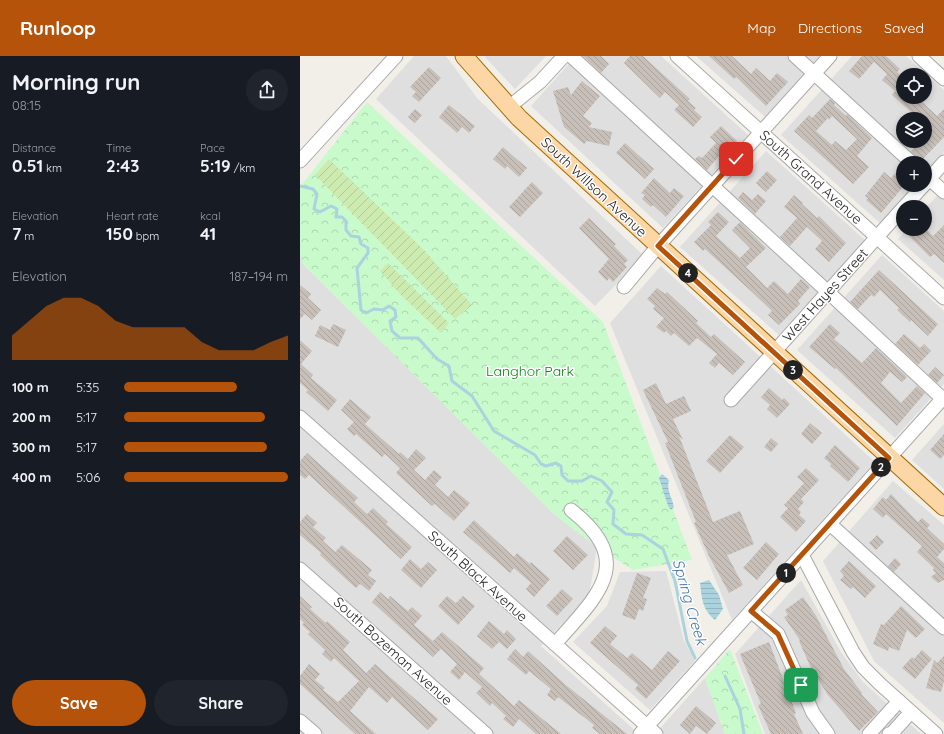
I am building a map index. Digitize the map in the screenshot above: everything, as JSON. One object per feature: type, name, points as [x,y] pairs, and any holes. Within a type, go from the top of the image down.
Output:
[{"type":"main road","name":"South Willson Avenue","points":[[464,56],[519,118],[944,507]]},
{"type":"street","points":[[300,161],[396,56]]},
{"type":"street","points":[[509,107],[540,82],[564,56]]},
{"type":"street","points":[[571,56],[943,399],[751,611],[648,731]]},
{"type":"street","name":"South Grand Avenue","points":[[677,56],[944,298]]},
{"type":"street","points":[[794,56],[904,156]]},
{"type":"street","points":[[624,287],[658,246],[830,56]]},
{"type":"street","points":[[919,56],[944,79]]},
{"type":"street","name":"West Hayes Street","points":[[932,174],[944,162]]},
{"type":"street","points":[[932,184],[944,192]]},
{"type":"street","name":"West Hayes Street","points":[[910,200],[917,192]]},
{"type":"street","name":"West Hayes Street","points":[[730,400],[896,217]]},
{"type":"street","name":"South Black Avenue","points":[[302,422],[554,644],[648,731]]},
{"type":"street","points":[[554,644],[595,599],[606,576],[605,552],[596,533],[571,510]]},
{"type":"street","points":[[830,524],[944,628]]},
{"type":"street","points":[[802,555],[853,652],[863,667],[936,734]]},
{"type":"street","name":"South Bozeman Avenue","points":[[300,569],[486,734]]},
{"type":"street","points":[[751,611],[778,634],[813,713],[828,734]]},
{"type":"street","points":[[869,734],[899,701]]},
{"type":"street","points":[[889,734],[892,733],[911,712]]},
{"type":"street","points":[[300,721],[315,734]]},
{"type":"shaded area","points":[[414,56],[446,56],[477,98],[644,256],[595,306],[376,99]]},
{"type":"shaded area","points":[[484,56],[546,56],[515,89]]},
{"type":"shaded area","points":[[576,56],[661,56],[748,135],[663,228],[531,106]]},
{"type":"shaded area","points":[[696,56],[820,56],[765,117]]},
{"type":"shaded area","points":[[852,56],[906,56],[919,68],[896,68],[896,104],[932,104],[932,79],[944,90],[944,152],[932,165],[932,156],[896,156],[896,192],[909,192],[901,200],[896,200],[896,206],[880,223],[781,135]]},
{"type":"shaded area","points":[[766,151],[865,240],[779,335],[680,247]]},
{"type":"shaded area","points":[[944,188],[944,280],[898,239],[901,236],[932,236],[932,201]]},
{"type":"shaded area","points":[[300,253],[302,263],[554,514],[597,547],[589,596],[541,646],[639,734],[300,734]]},
{"type":"shaded area","points":[[882,255],[944,311],[944,384],[895,438],[797,350]]},
{"type":"shaded area","points":[[661,266],[875,462],[732,620],[610,323]]},
{"type":"shaded area","points":[[944,424],[944,489],[912,460]]},
{"type":"shaded area","points":[[893,481],[944,525],[944,723],[874,661],[823,561]]},
{"type":"shaded area","points":[[666,571],[684,641],[695,661],[650,710],[573,642],[607,606],[620,572]]},
{"type":"shaded area","points":[[801,580],[841,652],[863,682],[921,734],[765,734],[735,654]]},
{"type":"shaded area","points":[[705,678],[725,734],[655,734]]},
{"type":"green space","name":"Langhor Park","points":[[367,102],[603,322],[692,560],[633,570],[597,547],[554,514],[302,263],[300,253],[300,187]]},
{"type":"green space","points":[[329,159],[424,250],[472,305],[455,319],[315,175]]},
{"type":"green space","points":[[388,263],[449,323],[441,333],[400,294],[380,271]]},
{"type":"green space","points":[[730,649],[763,734],[725,734],[705,678]]},
{"type":"water","points":[[662,474],[669,480],[669,490],[674,507],[671,510],[668,506],[659,478]]},
{"type":"water","points":[[709,580],[719,595],[723,609],[715,620],[707,612],[701,594],[700,583]]},
{"type":"building","points":[[583,56],[601,56],[609,64],[601,73]]},
{"type":"building","points":[[630,56],[643,56],[690,99],[688,101],[696,108],[694,110],[702,117],[693,127],[674,110],[679,105],[665,92],[660,98],[624,63]]},
{"type":"building","points":[[709,56],[732,56],[751,74],[756,68],[770,81],[777,73],[788,82],[766,106],[736,77],[734,79]]},
{"type":"building","points":[[862,56],[886,56],[899,68],[896,68],[896,99],[892,95],[895,91],[882,80],[887,74],[874,62],[859,79],[849,71]]},
{"type":"building","points":[[429,67],[441,78],[419,102],[412,96],[416,92],[410,87]]},
{"type":"building","points":[[582,81],[600,96],[583,116],[592,123],[589,127],[612,132],[609,146],[587,141],[584,144],[564,127],[553,91],[568,87],[571,95]]},
{"type":"building","points":[[830,99],[835,103],[834,105],[846,116],[847,114],[872,138],[857,156],[869,167],[853,184],[794,131],[809,115],[812,118]],"holes":[[[832,116],[857,139],[846,150],[835,141],[832,145],[816,131],[828,118],[829,120]]]},
{"type":"building","points":[[902,104],[924,104],[937,116],[944,109],[944,137],[926,156],[916,156],[911,151],[914,148],[932,148],[932,112],[911,112]]},
{"type":"building","points":[[449,105],[475,126],[469,133],[462,127],[457,133],[439,117]]},
{"type":"building","points":[[415,109],[422,115],[415,123],[408,117]]},
{"type":"building","points":[[721,126],[737,141],[727,153],[724,150],[707,170],[695,159],[699,156],[702,158],[716,143],[710,137]]},
{"type":"building","points":[[625,143],[654,169],[645,179],[616,153]]},
{"type":"building","points":[[503,147],[527,168],[519,177],[507,166],[505,169],[493,159]]},
{"type":"building","points":[[767,171],[777,180],[766,192],[756,183]]},
{"type":"building","points":[[884,172],[891,178],[896,173],[896,192],[899,192],[881,213],[866,200],[868,198],[865,196]]},
{"type":"building","points":[[654,178],[670,193],[674,188],[684,196],[666,217],[653,205],[651,207],[642,199],[645,195],[641,193]]},
{"type":"building","points":[[532,182],[543,193],[520,217],[509,207]]},
{"type":"building","points":[[743,192],[752,200],[758,194],[766,201],[755,214],[738,198]]},
{"type":"building","points":[[794,195],[817,218],[819,216],[846,243],[829,262],[815,249],[822,241],[807,227],[790,246],[780,237],[797,218],[784,207]]},
{"type":"building","points":[[718,212],[729,222],[716,236],[740,258],[750,248],[732,230],[740,222],[766,248],[746,267],[767,288],[774,281],[788,294],[801,279],[810,287],[798,301],[800,304],[779,325],[768,315],[772,311],[705,249],[703,251],[694,242],[711,225],[708,222]]},
{"type":"building","points":[[589,218],[616,244],[614,246],[628,260],[624,264],[627,267],[613,282],[609,278],[607,281],[598,272],[609,259],[579,228]]},
{"type":"building","points":[[944,225],[944,263],[934,254],[930,257],[909,236],[933,236]]},
{"type":"building","points":[[879,270],[938,324],[928,336],[911,320],[910,322],[897,310],[899,308],[880,290],[874,297],[871,295],[858,309],[850,302]]},
{"type":"building","points":[[300,285],[311,294],[308,298],[321,310],[312,320],[305,314],[300,319]]},
{"type":"building","points":[[657,288],[665,294],[667,292],[698,321],[696,323],[711,337],[714,334],[745,362],[733,375],[719,363],[715,368],[709,363],[717,354],[697,338],[689,346],[674,333],[671,336],[666,331],[664,333],[656,327],[664,318],[653,309],[655,306],[647,299]]},
{"type":"building","points":[[333,324],[346,330],[338,347],[315,336],[320,325],[330,330]]},
{"type":"building","points":[[830,324],[840,333],[834,339],[862,363],[876,348],[907,377],[902,382],[890,372],[881,383],[901,403],[917,386],[925,393],[897,426],[836,368],[835,369],[809,347]]},
{"type":"building","points":[[904,334],[920,348],[924,344],[931,351],[918,365],[895,344]]},
{"type":"building","points":[[300,340],[312,351],[301,364],[313,375],[311,378],[337,400],[328,411],[306,392],[308,390],[300,383]]},
{"type":"building","points":[[935,367],[944,375],[937,383],[928,375]]},
{"type":"building","points":[[656,383],[666,404],[684,396],[691,411],[673,419],[683,440],[679,436],[713,522],[740,511],[754,544],[728,555],[726,553],[743,585],[729,593],[709,556],[694,523],[696,522],[665,443],[668,442],[643,390]]},
{"type":"building","points":[[769,388],[782,400],[784,398],[790,404],[777,418],[767,409],[770,405],[761,397]]},
{"type":"building","points":[[350,399],[371,417],[365,424],[399,454],[400,452],[408,459],[416,449],[426,458],[414,470],[425,480],[434,470],[442,477],[435,485],[448,497],[454,490],[470,503],[454,521],[435,504],[432,506],[396,473],[400,468],[385,454],[382,457],[356,434],[354,436],[347,429],[354,422],[341,410]]},
{"type":"building","points":[[810,423],[822,433],[812,444],[801,434]]},
{"type":"building","points":[[944,434],[944,455],[940,459],[930,450]]},
{"type":"building","points":[[730,435],[744,447],[720,473],[706,461]]},
{"type":"building","points":[[771,438],[778,444],[771,452],[764,447]]},
{"type":"building","points":[[835,445],[860,468],[848,482],[830,466],[831,464],[824,458]]},
{"type":"building","points":[[307,453],[358,498],[354,502],[367,514],[373,508],[388,522],[386,524],[412,547],[401,559],[309,475],[305,479],[300,475],[300,461]]},
{"type":"building","points":[[806,468],[819,480],[801,499],[804,502],[798,509],[801,512],[799,515],[806,521],[796,532],[780,517],[788,508],[784,505],[804,483],[797,477]]},
{"type":"building","points":[[891,494],[918,522],[922,518],[930,525],[927,528],[944,544],[944,549],[937,557],[944,563],[944,580],[938,583],[931,577],[936,573],[933,570],[934,568],[917,552],[922,546],[886,514],[883,518],[873,509],[883,497],[886,500]]},
{"type":"building","points":[[307,514],[317,523],[313,527],[326,538],[323,541],[335,552],[342,545],[372,570],[368,575],[376,581],[369,591],[360,584],[356,588],[320,555],[321,553],[300,535],[300,522]]},
{"type":"building","points":[[474,520],[514,557],[517,553],[530,564],[531,562],[550,579],[534,597],[526,589],[531,583],[514,568],[510,573],[463,532]]},
{"type":"building","points":[[877,535],[884,542],[876,550],[869,543]]},
{"type":"building","points":[[567,536],[588,555],[573,570],[553,551]]},
{"type":"building","points":[[766,542],[779,554],[757,580],[743,568]]},
{"type":"building","points":[[895,558],[901,564],[894,572],[888,566]]},
{"type":"building","points":[[410,559],[421,569],[428,562],[437,570],[421,588],[401,570]]},
{"type":"building","points":[[849,561],[876,586],[865,598],[853,587],[851,589],[840,580],[844,576],[840,571]]},
{"type":"building","points":[[637,573],[651,578],[643,598],[647,599],[643,611],[639,609],[635,620],[622,615]]},
{"type":"building","points":[[562,589],[573,599],[557,616],[546,606]]},
{"type":"building","points":[[380,592],[388,599],[390,596],[408,611],[412,607],[422,616],[414,625],[433,641],[442,632],[484,668],[479,674],[514,706],[519,700],[561,734],[536,734],[519,719],[513,727],[503,719],[506,716],[492,703],[490,706],[476,693],[482,687],[465,672],[459,680],[450,672],[457,664],[441,649],[433,657],[372,602]]},
{"type":"building","points":[[300,596],[312,607],[310,609],[326,623],[327,621],[350,642],[343,650],[366,673],[375,664],[438,719],[428,730],[392,697],[387,703],[369,687],[350,711],[376,734],[355,734],[300,684],[300,676],[309,664],[320,674],[315,680],[325,688],[323,690],[338,702],[359,681],[334,658],[331,662],[322,654],[325,650],[308,634],[310,632],[302,625],[304,623],[300,619]]},
{"type":"building","points":[[447,596],[456,603],[463,596],[475,606],[458,625],[438,606]]},
{"type":"building","points":[[803,597],[816,616],[844,669],[862,693],[861,694],[878,712],[859,731],[828,695],[811,668],[799,641],[800,640],[784,617],[788,615],[785,610]]},
{"type":"building","points":[[901,606],[925,629],[916,638],[907,630],[899,651],[889,647],[888,651],[873,644],[881,624],[884,625]]},
{"type":"building","points":[[489,621],[504,634],[507,630],[516,639],[507,649],[499,642],[492,649],[477,636]]},
{"type":"building","points":[[605,626],[617,636],[610,644],[627,658],[632,653],[652,670],[668,651],[680,661],[646,699],[635,689],[638,685],[590,643]]},
{"type":"building","points":[[769,642],[796,713],[794,714],[803,734],[771,734],[758,705],[761,704],[740,654]]},
{"type":"building","points":[[515,649],[523,657],[528,651],[567,686],[627,734],[600,734],[592,728],[594,725],[558,697],[555,701],[547,695],[551,689],[529,671],[526,675],[507,659]]},
{"type":"building","points":[[922,650],[932,659],[915,679],[902,668],[912,657],[914,659]]},
{"type":"building","points":[[944,656],[944,681],[941,692],[926,688],[934,660],[937,663]]},
{"type":"building","points":[[696,706],[716,723],[707,734],[696,726],[690,734],[680,725]]},
{"type":"waterway","name":"Spring Creek","points":[[300,186],[313,189],[317,194],[314,209],[320,212],[331,206],[337,209],[336,217],[342,217],[346,221],[346,230],[351,236],[359,237],[361,244],[368,248],[368,253],[357,268],[361,310],[366,313],[374,309],[383,310],[389,306],[395,310],[396,317],[390,321],[392,331],[400,338],[418,338],[437,359],[449,366],[452,381],[472,396],[494,431],[535,455],[541,464],[546,466],[556,463],[561,466],[562,475],[568,481],[582,481],[591,476],[602,481],[612,492],[607,502],[614,510],[613,524],[626,534],[642,535],[663,549],[675,581],[687,641],[695,658]]},
{"type":"waterway","name":"Spring Creek","points":[[725,676],[740,709],[744,734]]},
{"type":"route","points":[[736,159],[658,246],[889,458],[751,611],[778,634],[787,651],[801,685]]}]
